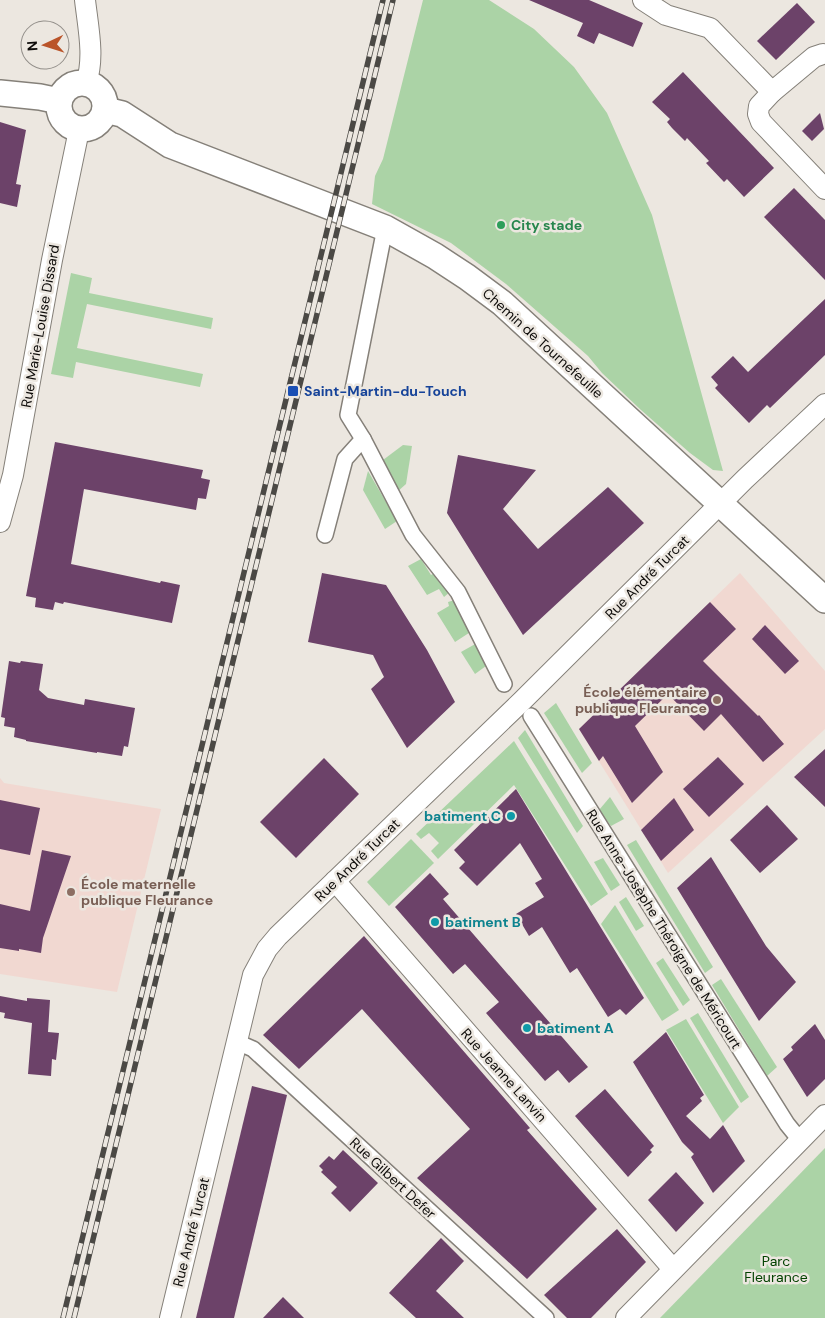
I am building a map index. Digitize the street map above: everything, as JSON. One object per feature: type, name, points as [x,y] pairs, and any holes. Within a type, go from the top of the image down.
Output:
[{"type":"street","points":[[85,0],[90,48],[89,74],[86,83]]},
{"type":"street","points":[[643,0],[666,15],[710,28],[772,92]]},
{"type":"street","points":[[824,52],[814,56],[772,92],[759,106],[758,114],[761,122],[825,189]]},
{"type":"street","points":[[77,83],[86,83],[101,93],[105,101],[105,110],[102,119],[96,125],[88,129],[78,130],[62,120],[59,111],[59,101],[69,87],[77,83]]},
{"type":"street","points":[[0,93],[59,101]]},
{"type":"street","name":"Chemin de Tournefeuille","points":[[105,110],[122,114],[170,145],[385,228],[435,256],[467,277],[502,303],[825,600]]},
{"type":"street","name":"Rue Marie-Louise Dissard","points":[[0,522],[13,476],[52,260],[78,130]]},
{"type":"street","points":[[385,228],[348,415],[363,439],[413,535],[458,592],[504,684]]},
{"type":"street","name":"Rue André Turcat","points":[[170,1318],[253,974],[259,962],[278,936],[522,701],[720,504],[825,404]]},
{"type":"street","points":[[325,535],[345,459],[363,439]]},
{"type":"street","name":"Rue Anne-Josèphe Théroigne de Méricourt","points":[[531,716],[786,1124],[800,1140]]},
{"type":"street","name":"Rue Jeanne Lanvin","points":[[335,881],[673,1269]]},
{"type":"street","name":"Rue Gilbert Defer","points":[[237,1042],[253,1049],[546,1318]]},
{"type":"street","points":[[626,1318],[825,1115]]},
{"type":"shaded area","name":"École élémentaire publique Fleurance","points":[[740,573],[825,671],[825,729],[668,873],[579,729]]},
{"type":"shaded area","name":"École maternelle publique Fleurance","points":[[0,778],[4,783],[161,809],[117,992],[0,974]]},
{"type":"green space","points":[[423,0],[489,0],[534,29],[574,67],[607,113],[652,215],[723,471],[713,470],[690,453],[602,373],[588,356],[506,284],[451,243],[372,204],[375,176],[383,159]]},
{"type":"green space","points":[[71,273],[92,278],[89,293],[213,318],[211,329],[87,304],[77,348],[203,374],[200,387],[76,362],[73,378],[51,374]]},
{"type":"green space","points":[[403,445],[412,446],[406,484],[397,492],[383,460]]},
{"type":"green space","points":[[368,471],[397,521],[385,529],[363,490]]},
{"type":"green space","points":[[421,559],[431,575],[436,572],[451,591],[444,597],[439,589],[427,595],[408,566]]},
{"type":"green space","points":[[458,599],[472,631],[455,642],[437,613],[449,606],[448,602]]},
{"type":"green space","points":[[477,643],[486,666],[475,674],[461,652]]},
{"type":"green space","points":[[556,703],[592,763],[582,773],[544,713]]},
{"type":"green space","points":[[525,730],[583,826],[577,833],[518,738]]},
{"type":"green space","points":[[514,741],[608,894],[591,906],[514,785],[438,859],[431,851],[439,843],[429,833],[421,839],[416,834]]},
{"type":"green space","points":[[610,797],[624,819],[611,826],[599,810]]},
{"type":"green space","points":[[411,839],[434,863],[389,906],[367,882]]},
{"type":"green space","points":[[636,840],[713,967],[705,973],[627,845]]},
{"type":"green space","points":[[603,858],[620,885],[611,891],[594,862]]},
{"type":"green space","points":[[626,897],[644,926],[636,931],[619,902]]},
{"type":"green space","points":[[615,905],[679,1010],[662,1021],[601,924]]},
{"type":"green space","points":[[663,958],[690,1000],[683,1006],[656,963]]},
{"type":"green space","points":[[721,979],[777,1067],[767,1076],[712,985]]},
{"type":"green space","points":[[698,1013],[749,1097],[741,1103],[690,1018]]},
{"type":"green space","points":[[686,1019],[739,1107],[723,1123],[666,1030]]},
{"type":"green space","name":"Parc Fleurance","points":[[825,1148],[825,1318],[660,1318]]},
{"type":"building","points":[[529,0],[589,0],[643,23],[633,47],[599,33],[594,44],[577,36],[583,23]]},
{"type":"building","points":[[797,3],[815,22],[776,60],[757,41]]},
{"type":"building","points":[[683,72],[774,168],[744,197],[727,179],[724,182],[706,163],[709,161],[687,138],[685,141],[672,128],[667,122],[670,119],[652,102]]},
{"type":"building","points":[[820,113],[824,129],[812,141],[802,131]]},
{"type":"building","points":[[0,122],[26,130],[16,184],[21,185],[17,207],[0,203]]},
{"type":"building","points":[[794,188],[825,220],[825,280],[764,217]]},
{"type":"building","points":[[825,299],[825,355],[770,408],[767,405],[749,423],[715,388],[718,385],[711,377],[733,356],[748,372]]},
{"type":"building","points":[[55,442],[203,470],[201,478],[210,480],[206,499],[198,498],[196,510],[84,489],[71,564],[160,583],[161,581],[180,585],[172,623],[64,602],[63,604],[55,602],[53,610],[35,607],[36,598],[26,596]]},
{"type":"building","points":[[458,455],[536,470],[503,509],[538,549],[608,487],[644,523],[523,635],[447,513]]},
{"type":"building","points":[[322,573],[386,585],[427,650],[455,702],[407,748],[371,689],[384,677],[373,655],[308,642]]},
{"type":"building","points":[[710,602],[736,629],[703,661],[759,715],[784,744],[763,762],[721,714],[704,731],[668,694],[635,726],[663,772],[632,803],[603,756],[599,761],[579,729]]},
{"type":"building","points":[[765,625],[799,661],[785,674],[752,639]]},
{"type":"building","points":[[9,661],[43,664],[39,690],[48,698],[84,705],[85,699],[135,708],[128,747],[124,746],[122,756],[26,741],[14,737],[15,728],[4,726],[5,718],[1,717]]},
{"type":"building","points":[[825,749],[825,807],[794,777]]},
{"type":"building","points":[[718,757],[744,784],[709,817],[683,789]]},
{"type":"building","points":[[324,758],[359,794],[296,858],[260,822]]},
{"type":"building","points":[[516,789],[644,998],[626,1015],[620,1009],[608,1017],[577,968],[570,973],[542,927],[529,936],[516,914],[544,897],[535,883],[542,879],[520,843],[477,886],[459,868],[465,862],[454,850]]},
{"type":"building","points":[[674,798],[694,830],[661,861],[641,830]]},
{"type":"building","points":[[0,800],[40,808],[30,855],[0,849]]},
{"type":"building","points":[[767,805],[798,839],[760,873],[730,840]]},
{"type":"building","points":[[42,850],[71,856],[43,938],[41,953],[0,948],[0,904],[30,911]]},
{"type":"building","points":[[711,857],[766,946],[796,982],[759,1021],[677,888]]},
{"type":"building","points":[[430,873],[449,894],[443,899],[588,1067],[569,1083],[558,1070],[545,1081],[486,1013],[499,1002],[465,964],[453,974],[395,907]]},
{"type":"building","points":[[364,936],[530,1128],[527,1130],[597,1209],[527,1279],[417,1178],[470,1129],[362,1009],[299,1069],[263,1035]]},
{"type":"building","points":[[0,996],[27,1001],[27,998],[50,1000],[48,1032],[59,1033],[56,1060],[52,1059],[51,1076],[28,1074],[32,1023],[4,1018],[5,1013],[0,1012]]},
{"type":"building","points":[[815,1024],[825,1040],[825,1079],[807,1097],[783,1059],[793,1050],[791,1047]]},
{"type":"building","points":[[666,1032],[704,1095],[700,1098],[702,1101],[686,1116],[710,1139],[723,1125],[745,1161],[713,1193],[691,1157],[694,1154],[682,1142],[633,1062]]},
{"type":"building","points":[[252,1086],[287,1095],[234,1318],[196,1318]]},
{"type":"building","points":[[605,1089],[654,1146],[650,1150],[652,1152],[628,1177],[575,1116]]},
{"type":"building","points":[[343,1150],[378,1183],[350,1212],[331,1193],[337,1187],[321,1172],[323,1170],[319,1166],[329,1156],[334,1160]]},
{"type":"building","points":[[676,1172],[704,1203],[676,1232],[648,1200]]},
{"type":"building","points":[[617,1229],[646,1262],[591,1318],[567,1318],[544,1295]]},
{"type":"building","points":[[441,1238],[464,1261],[436,1291],[464,1318],[416,1318],[389,1293]]},
{"type":"building","points":[[283,1297],[304,1318],[263,1318]]},
{"type":"railway","points":[[63,1318],[383,0]]},
{"type":"railway","points":[[74,1318],[393,0]]},
{"type":"place","name":"City stade","points":[[501,225]]},
{"type":"place","name":"Saint-Martin-du-Touch","points":[[293,391]]},
{"type":"place","name":"École élémentaire publique Fleurance","points":[[717,700]]},
{"type":"place","name":"batiment C","points":[[511,816]]},
{"type":"place","name":"École maternelle publique Fleurance","points":[[71,892]]},
{"type":"place","name":"batiment B","points":[[435,922]]},
{"type":"place","name":"batiment A","points":[[527,1028]]}]
